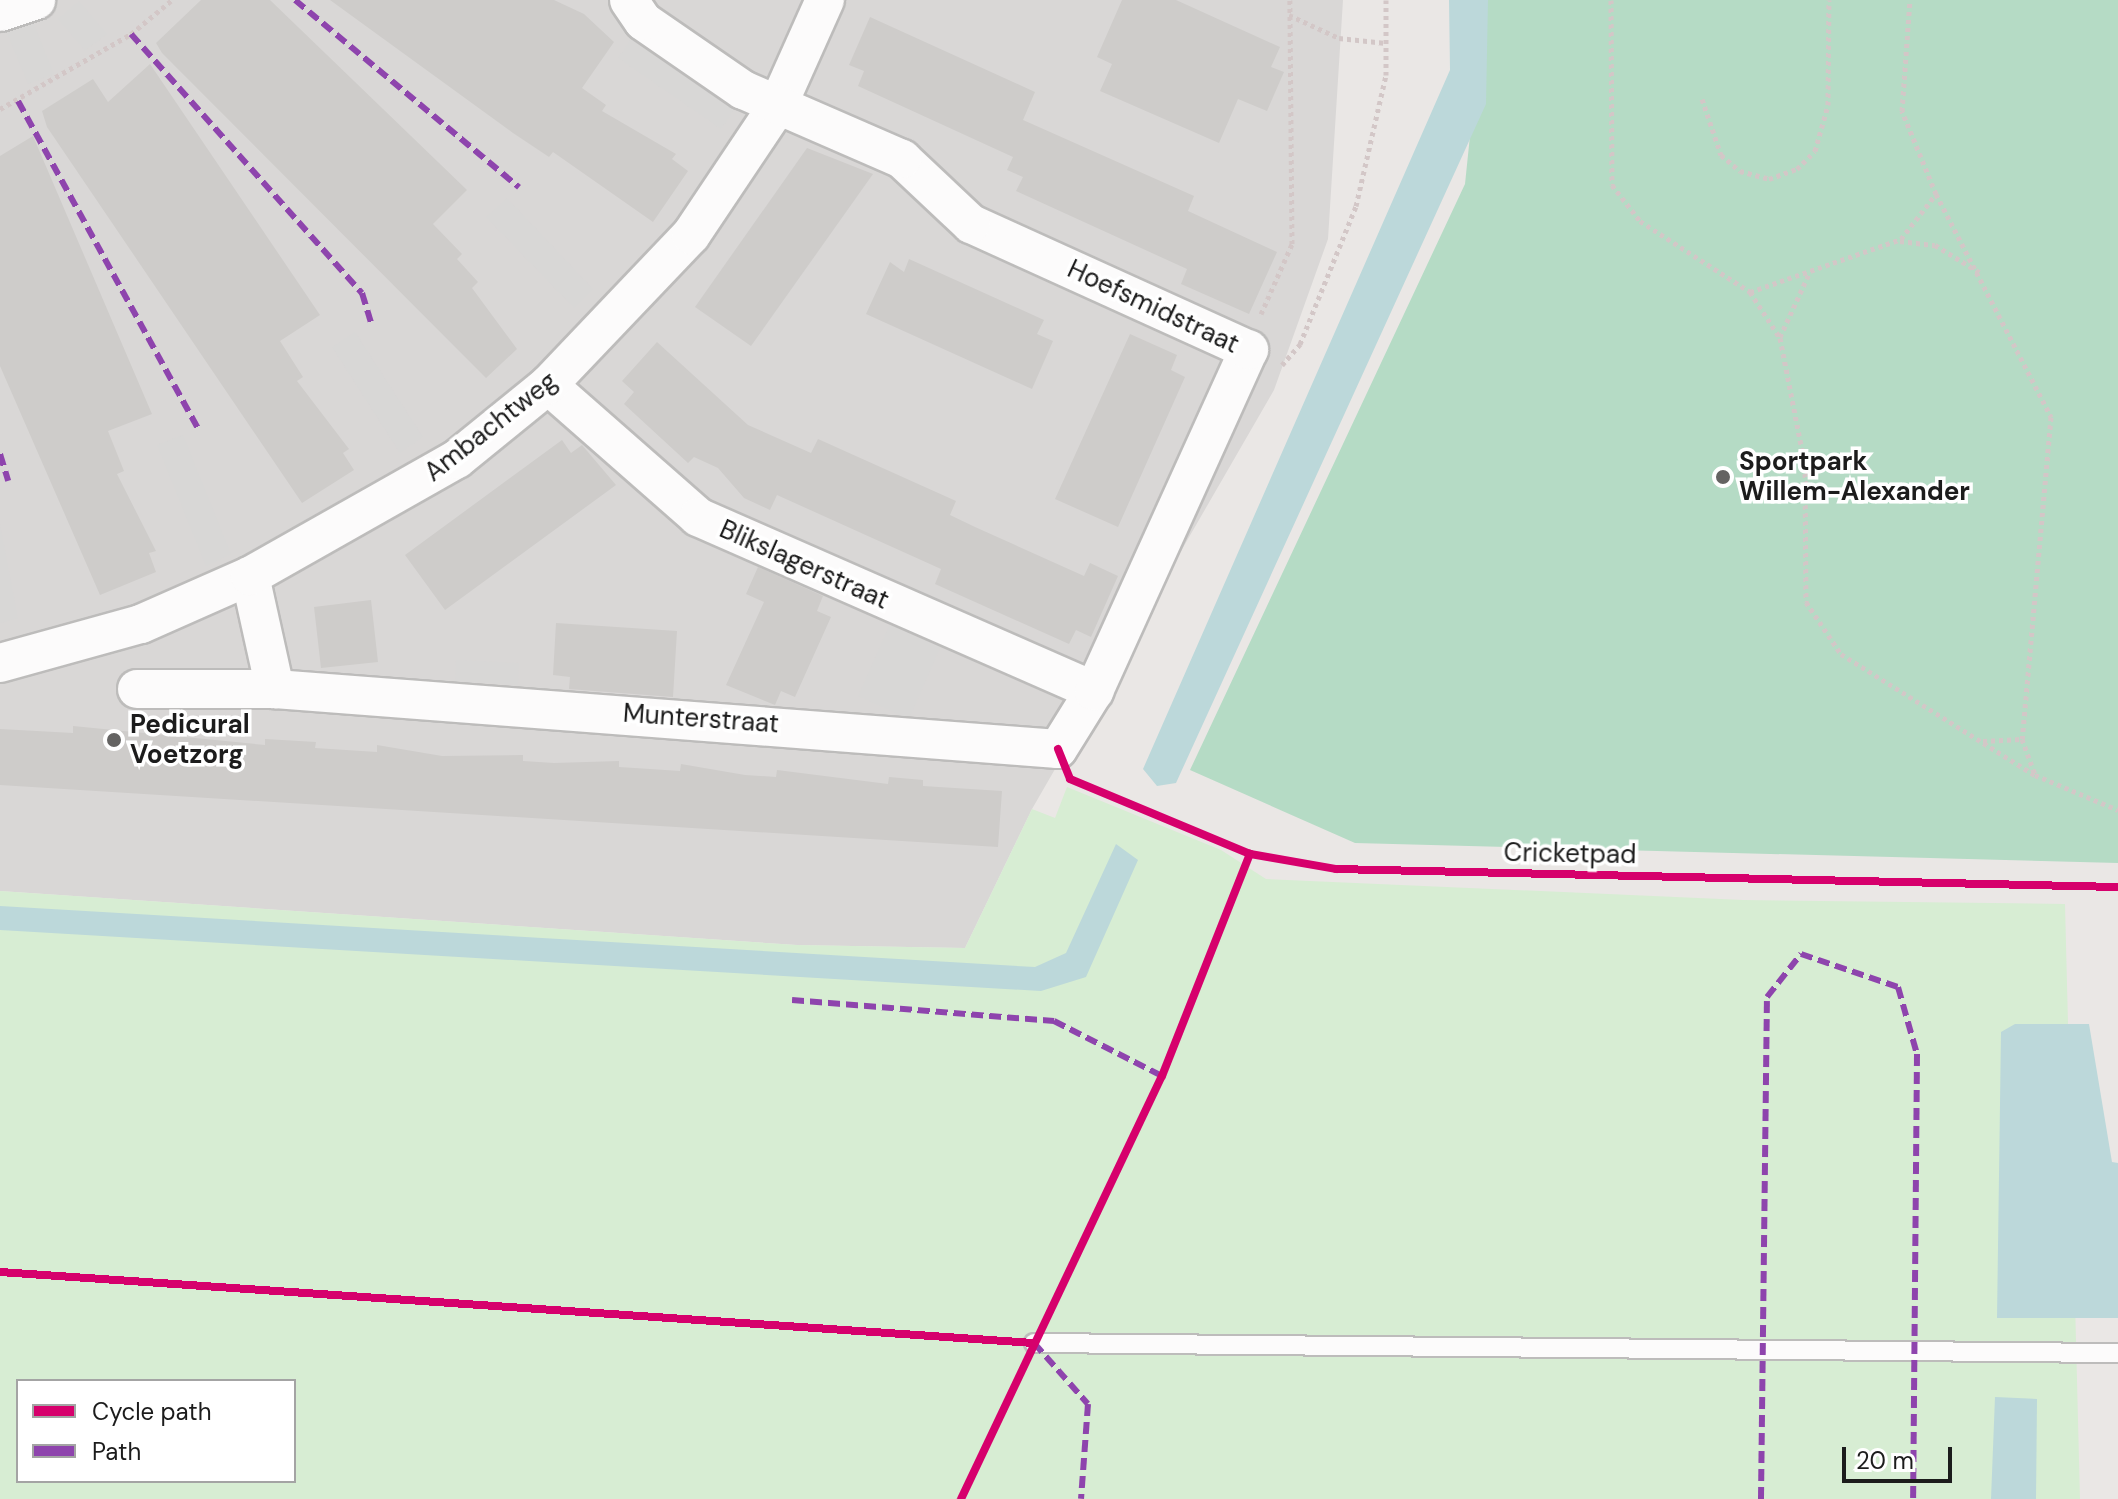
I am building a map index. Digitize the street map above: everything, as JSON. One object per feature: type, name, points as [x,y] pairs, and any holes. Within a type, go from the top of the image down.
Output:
[{"type":"street","points":[[0,12],[36,0]]},
{"type":"street","name":"Hoefsmidstraat","points":[[629,0],[643,21],[743,90],[902,159],[971,224],[1249,350],[1094,691]]},
{"type":"street","name":"Ambachtweg","points":[[0,663],[141,624],[250,576],[457,459],[548,385],[660,273],[778,105],[825,0]]},
{"type":"street","name":"Blikslagerstraat","points":[[548,385],[698,517],[1094,691]]},
{"type":"street","points":[[250,576],[275,689]]},
{"type":"street","name":"Munterstraat","points":[[137,689],[275,689],[1056,763],[1094,691]]},
{"type":"lane","points":[[1034,1343],[2118,1353]]},
{"type":"path","points":[[0,109],[131,34],[172,0]]},
{"type":"path","points":[[1290,0],[1292,244],[1249,350],[1286,366],[1300,344],[1363,180],[1386,43],[1386,0]]},
{"type":"path","points":[[1611,0],[1612,185],[1640,221],[1750,292],[1780,338],[1803,450],[1806,602],[1841,654],[2035,775],[2118,810]]},
{"type":"path","points":[[1702,99],[1721,155],[1740,171],[1769,179],[1797,169],[1815,151],[1828,105],[1829,0]]},
{"type":"path","points":[[1910,0],[1902,111],[1936,194],[1983,274],[2051,417],[2022,739],[2035,775]]},
{"type":"path","points":[[1289,15],[1339,38],[1386,43]]},
{"type":"path","points":[[1896,241],[1936,194]]},
{"type":"path","points":[[1750,292],[1809,274],[1896,241],[1935,245],[1983,274]]},
{"type":"path","points":[[1780,338],[1809,274]]},
{"type":"path","points":[[1982,741],[2022,739]]},
{"type":"shaded area","points":[[0,0],[1343,0],[1328,239],[1274,390],[1032,809],[965,948],[797,945],[0,891]]},
{"type":"shaded area","points":[[79,1],[107,34],[85,51],[58,19]]},
{"type":"shaded area","points":[[33,22],[54,74],[28,84],[7,33]]},
{"type":"shaded area","points":[[634,35],[737,106],[721,129],[618,58]]},
{"type":"shaded area","points":[[507,198],[593,289],[574,308],[486,217]]},
{"type":"shaded area","points":[[355,332],[423,437],[400,453],[332,347]]},
{"type":"shaded area","points":[[183,435],[231,554],[206,566],[157,445]]},
{"type":"shaded area","points":[[0,524],[18,618],[0,623]]},
{"type":"shaded area","points":[[892,619],[943,642],[909,719],[858,696]]},
{"type":"shaded area","points":[[456,660],[519,663],[518,685],[455,681]]},
{"type":"green space","name":"Sportpark Willem-Alexander","points":[[1484,0],[2118,0],[2118,863],[1355,843],[1190,770],[1465,184]]},
{"type":"green space","points":[[1067,787],[1221,850],[1266,879],[1743,900],[2065,904],[2080,1499],[0,1499],[0,891],[797,945],[965,948],[1032,809],[1055,818]]},
{"type":"water","points":[[1449,0],[1488,0],[1486,104],[1176,783],[1157,786],[1143,769],[1450,70]]},
{"type":"water","points":[[1116,844],[1138,860],[1086,977],[1041,991],[0,930],[0,906],[1035,967],[1066,953]]},
{"type":"water","points":[[2015,1024],[2089,1024],[2112,1162],[2118,1163],[2118,1318],[1997,1318],[2001,1032]]},
{"type":"water","points":[[1995,1397],[2037,1399],[2036,1499],[1991,1499]]},
{"type":"building","points":[[201,0],[270,0],[467,190],[433,224],[462,254],[457,259],[478,282],[472,288],[517,349],[486,378],[162,53],[156,43]]},
{"type":"building","points":[[330,0],[554,0],[584,14],[614,42],[582,88],[606,105],[602,111],[676,154],[672,159],[688,171],[653,222],[553,152],[549,157],[513,133]]},
{"type":"building","points":[[1122,0],[1176,0],[1280,47],[1271,67],[1284,72],[1267,111],[1238,99],[1219,143],[1100,91],[1112,64],[1097,57]]},
{"type":"building","points":[[870,17],[1035,92],[1023,120],[1194,196],[1188,211],[1277,252],[1249,314],[1181,284],[1187,269],[1016,191],[1023,177],[1007,170],[1013,157],[858,86],[864,71],[849,65]]},
{"type":"building","points":[[150,64],[320,315],[280,341],[303,377],[297,381],[349,449],[343,453],[354,470],[302,503],[47,127],[42,111],[93,79],[108,102]]},
{"type":"building","points":[[33,136],[152,414],[108,431],[124,471],[117,474],[156,551],[149,553],[156,572],[100,595],[0,366],[0,156]]},
{"type":"building","points":[[807,148],[873,174],[751,346],[695,307]]},
{"type":"building","points":[[909,259],[1044,320],[1037,334],[1053,341],[1032,389],[866,314],[890,262],[904,272]]},
{"type":"building","points":[[1130,334],[1177,355],[1171,370],[1185,377],[1118,527],[1055,499]]},
{"type":"building","points":[[657,342],[748,425],[811,453],[818,439],[956,501],[950,515],[975,527],[1084,576],[1090,563],[1118,576],[1091,637],[1076,630],[1069,644],[935,584],[941,569],[777,495],[770,510],[744,498],[718,468],[694,457],[688,463],[624,404],[634,392],[622,381]]},
{"type":"building","points":[[562,440],[571,453],[582,445],[616,485],[445,610],[405,555]]},
{"type":"building","points":[[758,567],[823,596],[817,611],[831,617],[795,697],[781,691],[775,705],[726,685],[764,602],[746,594]]},
{"type":"building","points":[[371,600],[378,662],[321,668],[314,607]]},
{"type":"building","points":[[556,623],[677,631],[673,697],[569,689],[570,677],[553,675]]},
{"type":"building","points":[[73,726],[265,745],[265,739],[316,742],[315,748],[377,752],[377,745],[442,756],[523,755],[523,761],[554,763],[619,761],[619,767],[680,771],[681,764],[776,777],[777,770],[888,784],[889,777],[923,780],[923,786],[1002,791],[998,847],[0,785],[0,729],[73,733]]},
{"type":"marked path","points":[[295,0],[519,187]]},
{"type":"marked path","points":[[131,34],[362,293],[372,326]]},
{"type":"marked path","points":[[18,101],[198,429]]},
{"type":"marked path","points":[[0,454],[8,481]]},
{"type":"marked path","points":[[1761,1499],[1767,997],[1801,954],[1898,987],[1917,1054],[1913,1499]]},
{"type":"marked path","points":[[792,1000],[1054,1021],[1162,1076]]},
{"type":"marked path","points":[[1034,1343],[1088,1404],[1081,1499]]},
{"type":"cycle path","name":"Cricketpad","points":[[1058,749],[1070,779],[1250,854],[1336,869],[2118,887]]},
{"type":"cycle path","points":[[961,1499],[1162,1076],[1250,854]]},
{"type":"cycle path","points":[[0,1272],[1034,1343]]},
{"type":"place","name":"Sportpark Willem-Alexander","points":[[1723,477]]},
{"type":"place","name":"Pedicural Voetzorg","points":[[114,740]]}]
